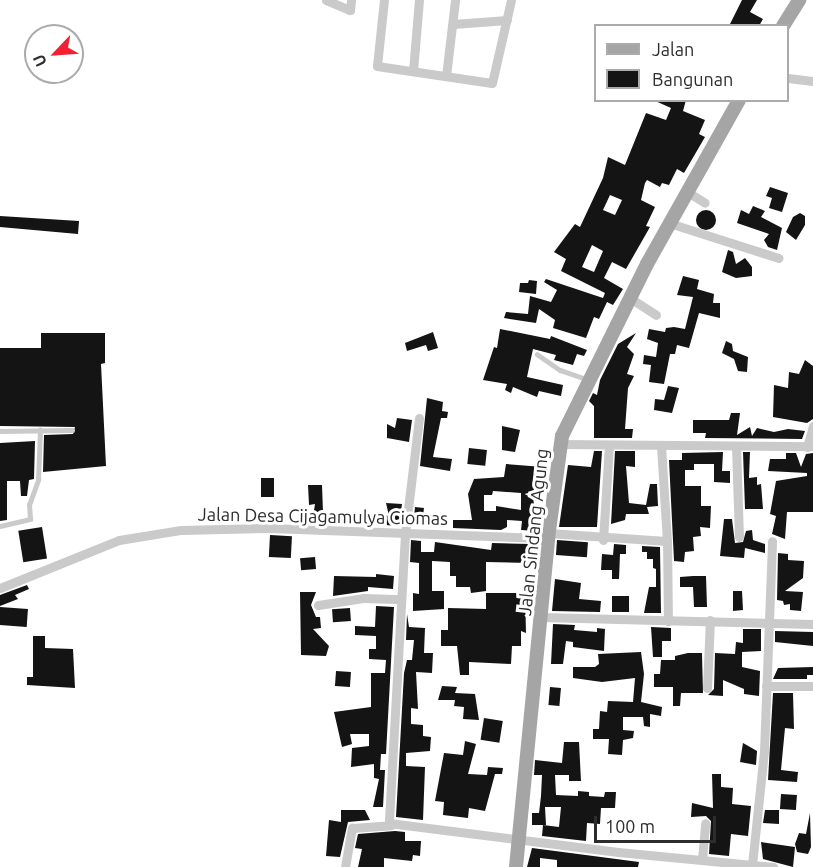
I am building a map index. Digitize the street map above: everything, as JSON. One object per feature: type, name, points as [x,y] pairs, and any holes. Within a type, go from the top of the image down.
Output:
[{"type":"main road","points":[[784,24],[799,0]]},
{"type":"main road","name":"Jalan Sindang Agung","points":[[516,867],[548,535],[560,444],[630,298],[686,191],[738,102]]},
{"type":"street","points":[[326,0],[350,10],[351,0]]},
{"type":"street","points":[[384,0],[377,66],[492,82],[511,0]]},
{"type":"street","points":[[413,71],[419,0]]},
{"type":"street","points":[[446,76],[455,0]]},
{"type":"street","points":[[453,24],[507,20]]},
{"type":"street","points":[[789,78],[813,81]]},
{"type":"street","points":[[686,191],[705,202]]},
{"type":"street","points":[[669,223],[779,258]]},
{"type":"street","points":[[630,298],[656,315]]},
{"type":"street","points":[[391,825],[405,534],[419,418]]},
{"type":"street","points":[[560,444],[810,447],[813,426]]},
{"type":"street","points":[[603,540],[609,445]]},
{"type":"street","points":[[661,446],[667,542],[668,621]]},
{"type":"street","points":[[736,447],[739,537]]},
{"type":"street","name":"Jalan Desa Cijagamulya Ciomas","points":[[0,588],[119,540],[189,530],[548,535],[667,542]]},
{"type":"street","points":[[756,866],[770,621],[772,541]]},
{"type":"street","points":[[318,605],[364,598],[401,599]]},
{"type":"street","points":[[541,617],[770,621],[813,624]]},
{"type":"street","points":[[706,688],[710,621]]},
{"type":"street","points":[[766,686],[813,686]]},
{"type":"street","points":[[702,860],[705,823]]},
{"type":"street","points":[[345,867],[352,828],[391,825],[519,837],[562,846],[773,867]]},
{"type":"lane","points":[[537,354],[560,370],[589,380]]},
{"type":"lane","points":[[0,430],[72,430]]},
{"type":"lane","points":[[0,526],[30,519],[29,505],[38,480],[40,430]]},
{"type":"building","points":[[742,0],[757,0],[750,12],[763,19],[760,24],[730,24]]},
{"type":"building","points":[[658,102],[685,102],[683,111],[705,120],[699,134],[705,137],[684,173],[677,169],[669,185],[662,183],[660,187],[647,180],[645,183],[641,200],[655,207],[646,226],[650,227],[626,269],[612,262],[604,278],[623,289],[613,305],[607,302],[599,319],[594,317],[586,338],[553,328],[555,320],[539,309],[536,323],[504,318],[506,312],[528,314],[530,296],[551,302],[557,290],[544,282],[546,279],[603,298],[605,293],[561,271],[566,259],[554,252],[575,224],[580,227],[603,178],[608,157],[625,165],[646,113],[666,120],[671,108]],"holes":[[[610,195],[622,200],[615,215],[603,210]],[[592,245],[603,251],[594,272],[582,267]]]},
{"type":"building","points":[[770,187],[788,193],[782,212],[769,208],[772,198],[766,196]]},
{"type":"building","points":[[753,206],[765,211],[761,217],[782,228],[777,250],[768,247],[764,240],[769,234],[737,223],[741,210],[749,214]]},
{"type":"building","points":[[706,210],[713,213],[716,220],[713,227],[706,230],[699,227],[696,220],[699,213]]},
{"type":"building","points":[[800,213],[805,216],[805,225],[796,240],[786,232],[793,217]]},
{"type":"building","points":[[0,216],[79,221],[78,234],[0,227]]},
{"type":"building","points":[[728,250],[733,252],[736,264],[745,258],[752,267],[752,276],[736,278],[722,272]]},
{"type":"building","points":[[683,276],[699,280],[697,289],[714,294],[713,303],[720,303],[720,318],[699,313],[689,348],[677,345],[675,354],[670,354],[664,384],[649,382],[651,365],[643,364],[644,355],[656,357],[658,343],[647,339],[649,329],[665,332],[666,328],[685,329],[693,297],[677,295]]},
{"type":"building","points":[[529,280],[537,281],[536,294],[519,292],[520,283],[528,283]]},
{"type":"building","points":[[500,329],[550,339],[551,336],[587,350],[584,356],[577,354],[573,365],[554,360],[556,355],[533,349],[527,377],[563,385],[561,396],[539,391],[537,397],[513,387],[511,393],[505,390],[507,384],[483,380],[494,347],[497,348]]},
{"type":"building","points":[[433,332],[438,348],[428,351],[426,345],[407,351],[405,343]]},
{"type":"building","points":[[41,333],[105,333],[105,363],[101,364],[106,466],[43,472],[44,435],[73,434],[75,427],[0,426],[0,348],[41,348]]},
{"type":"building","points":[[636,333],[627,347],[634,354],[627,374],[634,376],[628,388],[625,429],[633,429],[632,438],[594,438],[594,406],[589,401],[593,393],[597,395],[600,380],[618,344]]},
{"type":"building","points":[[726,341],[732,344],[733,351],[748,357],[747,372],[738,371],[734,359],[722,353]]},
{"type":"building","points":[[805,360],[813,366],[813,419],[807,423],[773,417],[774,385],[788,388],[789,372],[799,374]]},
{"type":"building","points":[[668,386],[679,388],[672,413],[654,410],[655,399],[664,400]]},
{"type":"building","points":[[427,398],[443,402],[442,411],[448,412],[447,418],[441,418],[433,457],[452,459],[450,471],[420,466]]},
{"type":"building","points":[[731,413],[740,413],[737,435],[750,427],[752,436],[757,428],[774,432],[788,429],[805,431],[802,439],[705,438],[706,433],[693,433],[693,420],[729,420]]},
{"type":"building","points":[[397,418],[412,420],[409,442],[387,438],[387,424],[395,428]]},
{"type":"building","points":[[502,426],[520,430],[515,452],[502,450]]},
{"type":"building","points":[[35,441],[34,479],[29,480],[27,496],[21,496],[20,481],[7,481],[7,520],[0,521],[0,443]]},
{"type":"building","points":[[469,448],[487,450],[485,466],[467,464]]},
{"type":"building","points":[[594,451],[602,451],[597,527],[559,527],[568,465],[591,467]]},
{"type":"building","points":[[615,451],[635,451],[635,467],[626,466],[629,503],[646,505],[650,484],[657,484],[658,506],[647,507],[649,514],[626,514],[625,520],[611,524]]},
{"type":"building","points":[[723,452],[722,471],[730,471],[730,483],[714,482],[714,464],[694,464],[694,470],[685,470],[685,486],[701,486],[701,506],[711,506],[710,528],[700,527],[701,536],[693,537],[694,551],[685,552],[684,562],[674,561],[669,460],[682,460],[682,453]]},
{"type":"building","points":[[743,452],[750,452],[749,478],[757,477],[757,485],[761,484],[763,509],[745,509]]},
{"type":"building","points":[[786,453],[796,453],[801,467],[806,454],[813,453],[813,512],[787,512],[785,539],[772,534],[776,516],[770,514],[776,481],[807,476],[807,473],[768,471],[770,459],[786,459]]},
{"type":"building","points":[[506,464],[543,467],[541,478],[536,478],[533,496],[537,531],[521,530],[522,521],[507,520],[507,527],[501,530],[453,528],[453,520],[472,520],[468,494],[474,479],[504,477]],"holes":[[[493,491],[521,493],[521,510],[496,506],[496,511],[484,511],[484,495],[492,495]]]},
{"type":"building","points":[[261,478],[274,478],[274,497],[261,497]]},
{"type":"building","points":[[308,485],[322,485],[323,512],[345,514],[344,524],[312,523],[315,504],[309,505]]},
{"type":"building","points":[[386,503],[402,504],[399,526],[385,525],[382,515],[389,516]]},
{"type":"building","points":[[415,507],[424,508],[422,527],[413,526]]},
{"type":"building","points":[[724,519],[732,519],[735,543],[743,542],[746,531],[752,530],[753,540],[765,544],[765,553],[745,548],[744,558],[720,556]]},
{"type":"building","points":[[42,527],[47,559],[23,562],[18,531]]},
{"type":"building","points":[[270,535],[292,536],[291,558],[269,557]]},
{"type":"building","points":[[411,540],[421,541],[421,552],[434,552],[435,542],[491,550],[492,543],[530,544],[531,563],[486,562],[486,591],[471,593],[470,587],[456,587],[456,576],[450,576],[450,562],[432,561],[432,591],[444,591],[444,609],[413,611],[413,593],[419,594],[419,563],[410,562]]},
{"type":"building","points":[[557,540],[588,542],[587,557],[556,555]]},
{"type":"building","points":[[614,544],[626,545],[626,554],[620,554],[619,579],[612,579],[612,570],[601,570],[602,554],[613,555]]},
{"type":"building","points":[[642,546],[660,547],[661,613],[644,613],[649,587],[656,587],[656,569],[653,568],[653,559],[647,559],[647,552],[642,552]]},
{"type":"building","points":[[778,553],[788,554],[788,560],[804,561],[803,578],[785,591],[803,592],[801,611],[790,610],[790,604],[784,605],[783,601],[777,600]]},
{"type":"building","points":[[315,557],[316,569],[301,570],[300,558]]},
{"type":"building","points":[[376,574],[394,576],[393,589],[368,587],[368,591],[333,596],[334,576],[376,577]]},
{"type":"building","points":[[706,576],[707,607],[694,607],[693,587],[680,587],[680,577]]},
{"type":"building","points":[[555,579],[581,583],[579,599],[601,601],[600,612],[552,611]]},
{"type":"building","points":[[27,585],[29,589],[15,595],[18,599],[0,606],[0,595]]},
{"type":"building","points":[[733,591],[742,591],[743,610],[733,611]]},
{"type":"building","points":[[300,592],[316,592],[311,605],[316,617],[320,617],[321,628],[313,629],[329,646],[326,656],[301,655]]},
{"type":"building","points":[[486,593],[525,593],[526,633],[521,631],[521,646],[512,646],[511,664],[469,662],[469,675],[460,675],[457,646],[441,646],[441,630],[448,630],[448,608],[486,609]]},
{"type":"building","points":[[612,596],[629,596],[629,612],[612,612]]},
{"type":"building","points":[[376,606],[394,607],[386,754],[381,754],[380,770],[385,770],[383,807],[373,807],[379,779],[374,778],[374,764],[351,767],[352,748],[369,746],[369,734],[350,734],[352,744],[342,747],[334,712],[371,707],[371,673],[385,673],[386,660],[369,659],[369,649],[376,649],[376,636],[355,635],[355,626],[375,627]]},
{"type":"building","points":[[0,607],[28,609],[27,627],[0,625]]},
{"type":"building","points":[[350,608],[351,621],[333,622],[332,609]]},
{"type":"building","points":[[407,614],[409,627],[425,628],[424,653],[433,653],[432,673],[416,672],[418,709],[411,708],[411,724],[423,725],[423,736],[431,737],[430,751],[406,753],[406,766],[425,767],[423,820],[396,817],[404,673],[407,660],[412,660],[414,640],[406,640]]},
{"type":"building","points":[[553,624],[575,625],[574,630],[597,632],[597,628],[605,629],[604,651],[573,647],[573,642],[566,641],[563,664],[551,664]]},
{"type":"building","points":[[651,627],[671,628],[671,641],[662,641],[662,657],[653,657]]},
{"type":"building","points":[[743,629],[761,629],[761,651],[742,652],[742,667],[760,671],[759,696],[744,694],[744,689],[723,680],[723,696],[708,695],[714,689],[715,653],[735,654],[736,642],[743,643]]},
{"type":"building","points":[[775,631],[813,632],[813,646],[775,642]]},
{"type":"building","points":[[33,636],[45,636],[45,648],[73,649],[75,688],[27,685],[27,677],[33,677]]},
{"type":"building","points":[[641,652],[644,674],[641,702],[662,707],[661,716],[650,714],[650,727],[644,726],[643,717],[623,717],[623,730],[634,731],[633,738],[623,740],[622,755],[608,754],[609,739],[593,739],[593,729],[599,729],[600,711],[607,712],[608,701],[633,702],[635,678],[602,682],[573,678],[573,667],[595,667],[599,664],[598,654]]},
{"type":"building","points":[[702,653],[703,693],[681,693],[680,706],[673,706],[673,687],[654,687],[654,674],[660,674],[661,660],[675,660],[675,656]]},
{"type":"building","points":[[813,667],[813,675],[807,675],[807,679],[773,679],[778,668]]},
{"type":"building","points":[[336,671],[351,672],[350,687],[335,686]]},
{"type":"building","points":[[442,686],[457,687],[455,693],[475,694],[479,720],[463,719],[464,707],[454,706],[455,700],[438,700]]},
{"type":"building","points":[[550,687],[561,688],[559,706],[548,705]]},
{"type":"building","points":[[773,693],[793,693],[794,729],[785,728],[781,770],[798,772],[797,782],[768,780]]},
{"type":"building","points":[[484,718],[503,721],[499,743],[481,740]]},
{"type":"building","points":[[465,741],[476,744],[468,774],[487,775],[488,767],[503,768],[502,774],[495,774],[485,811],[469,808],[468,818],[443,815],[444,802],[435,801],[444,753],[463,755]]},
{"type":"building","points":[[564,742],[579,742],[581,781],[569,781],[569,775],[555,775],[556,795],[578,796],[578,791],[589,792],[589,796],[604,797],[605,792],[616,792],[615,808],[601,808],[600,824],[587,823],[586,841],[542,836],[543,825],[532,825],[532,813],[539,813],[542,775],[534,775],[535,760],[562,763]],"holes":[[[545,807],[561,807],[559,827],[543,825],[546,825]]]},
{"type":"building","points":[[743,743],[757,751],[756,765],[740,762]]},
{"type":"building","points":[[712,774],[721,774],[721,787],[733,788],[732,804],[751,806],[748,836],[731,834],[729,856],[709,854],[711,821],[706,816],[691,817],[692,803],[713,808]]},
{"type":"building","points":[[781,794],[797,795],[796,810],[780,809]]},
{"type":"building","points":[[341,810],[365,810],[370,820],[348,822],[340,857],[326,856],[329,820],[341,822]]},
{"type":"building","points":[[765,810],[779,810],[779,824],[763,823]]},
{"type":"building","points":[[810,813],[811,847],[808,854],[797,852],[795,844],[799,833],[806,834]]},
{"type":"building","points":[[405,832],[405,841],[421,841],[420,856],[413,855],[412,861],[384,858],[384,867],[358,867],[362,849],[355,848],[358,834]]},
{"type":"building","points":[[761,842],[795,847],[793,867],[763,859]]},
{"type":"building","points":[[532,848],[639,862],[638,867],[557,867],[557,860],[540,858],[540,867],[527,867]]}]
